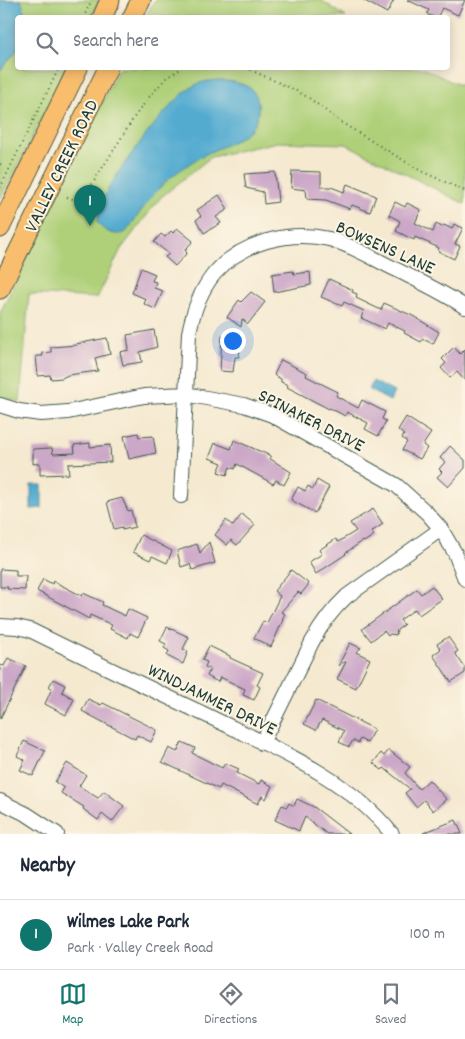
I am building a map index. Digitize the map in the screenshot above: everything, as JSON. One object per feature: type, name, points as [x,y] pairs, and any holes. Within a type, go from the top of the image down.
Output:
[{"type":"main road","points":[[103,15],[110,0]]},
{"type":"main road","points":[[133,15],[140,0]]},
{"type":"main road","name":"VALLEY CREEK ROAD","points":[[0,228],[77,70]]},
{"type":"main road","name":"VALLEY CREEK ROAD","points":[[0,289],[107,70]]},
{"type":"street","name":"BOWSENS LANE","points":[[181,496],[189,333],[194,311],[202,292],[214,273],[233,258],[252,246],[271,240],[292,236],[330,239],[438,290],[465,308]]},
{"type":"street","name":"SPINAKER DRIVE","points":[[0,405],[19,412],[41,414],[68,412],[144,396],[185,394],[244,405],[272,415],[396,484],[441,529],[455,553],[465,579]]},
{"type":"street","points":[[262,743],[320,626],[335,607],[347,596],[441,529]]},
{"type":"street","name":"WINDJAMMER DRIVE","points":[[0,626],[30,630],[262,743],[342,786],[368,807],[392,834]]},
{"type":"street","points":[[0,801],[57,834]]},
{"type":"path","points":[[84,15],[92,0]]},
{"type":"path","points":[[0,188],[58,70]]},
{"type":"path","points":[[67,197],[81,202],[135,116],[166,78],[179,70]]},
{"type":"path","points":[[250,70],[309,98],[342,123],[421,170],[465,191]]},
{"type":"green space","points":[[0,0],[99,0],[92,15],[15,15],[15,70],[65,70],[0,199]]},
{"type":"green space","points":[[155,0],[321,0],[343,15],[146,15]]},
{"type":"green space","points":[[118,70],[427,70],[465,88],[465,204],[346,144],[277,142],[211,157],[161,197],[121,249],[97,298],[29,294],[20,402],[0,396],[0,313]]},
{"type":"water","points":[[0,0],[21,0],[25,15],[15,15],[15,52],[0,71]]},
{"type":"water","points":[[214,80],[239,83],[254,92],[258,102],[258,109],[256,121],[252,127],[242,136],[198,158],[170,178],[152,197],[126,232],[114,234],[103,228],[97,222],[101,203],[107,190],[129,157],[157,121],[184,93],[197,84]]},
{"type":"water","points":[[373,381],[394,392],[390,401],[369,390]]},
{"type":"water","points":[[31,485],[42,485],[42,508],[31,509]]},
{"type":"building","points":[[363,0],[394,0],[387,13]]},
{"type":"building","points":[[407,0],[465,0],[458,15],[442,8],[438,15],[429,15],[427,14],[429,10]]},
{"type":"building","points":[[292,171],[321,172],[321,187],[331,187],[344,192],[347,184],[376,196],[370,212],[352,205],[350,209],[326,200],[307,199],[306,190],[291,188]]},
{"type":"building","points":[[275,172],[278,202],[264,204],[263,192],[246,188],[244,174]]},
{"type":"building","points":[[219,195],[228,209],[216,217],[221,223],[204,233],[196,220],[201,216],[197,210]]},
{"type":"building","points":[[395,202],[405,207],[407,203],[421,210],[415,223],[433,232],[436,224],[452,229],[454,224],[463,228],[455,244],[460,246],[454,259],[438,251],[439,248],[415,237],[414,240],[396,231],[400,221],[389,215]]},
{"type":"building","points":[[177,228],[193,241],[185,250],[187,253],[175,266],[165,257],[169,254],[154,242],[161,234],[165,237],[171,231],[173,233]]},
{"type":"building","points":[[141,268],[155,274],[152,281],[156,282],[154,288],[163,291],[155,309],[144,304],[146,299],[132,293]]},
{"type":"building","points":[[293,271],[294,274],[310,272],[311,285],[274,292],[272,274]]},
{"type":"building","points":[[329,279],[353,290],[352,292],[357,294],[356,298],[381,310],[384,303],[413,316],[439,332],[433,344],[423,339],[421,342],[404,333],[405,331],[388,323],[385,329],[361,318],[364,311],[344,302],[342,306],[321,297]]},
{"type":"building","points":[[251,292],[265,302],[248,324],[242,319],[241,327],[227,317],[239,300],[241,302]]},
{"type":"building","points":[[154,330],[157,347],[140,352],[142,362],[123,365],[120,352],[129,350],[127,335]]},
{"type":"building","points":[[222,336],[241,338],[239,357],[235,357],[233,372],[220,371]]},
{"type":"building","points":[[107,338],[110,354],[95,358],[98,371],[51,379],[50,375],[38,376],[36,356],[43,356],[42,353],[51,352],[51,347],[77,345]]},
{"type":"building","points":[[454,347],[460,354],[465,349],[465,381],[457,372],[450,378],[441,368],[446,363],[442,359]]},
{"type":"building","points":[[281,360],[307,373],[306,376],[338,392],[336,396],[358,408],[362,400],[385,412],[382,419],[386,421],[378,436],[365,429],[368,423],[347,412],[345,416],[329,409],[287,387],[288,385],[281,382],[281,379],[274,375]]},
{"type":"building","points":[[406,417],[431,433],[423,445],[427,448],[420,459],[402,450],[407,442],[402,438],[404,435],[398,430]]},
{"type":"building","points":[[138,433],[139,437],[153,436],[156,453],[129,459],[124,436]]},
{"type":"building","points":[[234,440],[271,456],[269,458],[291,472],[284,485],[276,480],[273,484],[237,464],[235,469],[230,467],[227,475],[218,472],[222,463],[209,458],[215,443],[231,449]]},
{"type":"building","points":[[90,443],[90,447],[110,445],[111,462],[68,464],[69,474],[40,475],[40,463],[33,464],[33,449],[52,448],[53,454],[75,453],[74,445]]},
{"type":"building","points":[[450,446],[465,460],[465,468],[448,487],[437,477],[442,472],[439,469],[445,462],[440,458]]},
{"type":"building","points":[[317,480],[329,487],[315,513],[291,500],[298,487],[305,491],[308,486],[313,489]]},
{"type":"building","points":[[122,498],[128,511],[131,510],[135,527],[122,530],[122,527],[114,529],[107,502]]},
{"type":"building","points":[[373,509],[383,524],[371,532],[374,535],[316,574],[309,562],[322,554],[319,550],[336,539],[338,542],[356,531],[350,523]]},
{"type":"building","points":[[242,514],[255,525],[237,545],[231,540],[227,545],[215,535],[226,520],[233,526]]},
{"type":"building","points":[[141,535],[172,551],[167,563],[152,556],[150,560],[133,552]]},
{"type":"building","points":[[209,542],[215,563],[192,570],[190,564],[181,567],[177,551],[197,544],[200,553]]},
{"type":"building","points":[[0,569],[16,570],[16,576],[26,576],[25,590],[0,587]]},
{"type":"building","points":[[291,570],[309,584],[301,594],[298,592],[281,612],[285,614],[271,647],[254,638],[263,621],[267,623],[280,596],[274,591]]},
{"type":"building","points":[[43,579],[52,584],[53,581],[82,596],[83,593],[103,602],[102,605],[125,616],[128,609],[147,618],[138,637],[130,633],[128,638],[110,629],[112,625],[90,615],[89,619],[37,591]]},
{"type":"building","points":[[432,586],[442,599],[419,615],[415,609],[400,620],[404,625],[397,630],[396,635],[390,634],[388,636],[384,631],[371,641],[362,629],[417,589],[421,594]]},
{"type":"building","points":[[167,627],[189,637],[183,649],[188,651],[183,664],[167,656],[169,651],[164,648],[166,644],[160,641]]},
{"type":"building","points":[[448,637],[458,651],[455,653],[465,668],[465,673],[451,682],[433,655],[441,649],[437,644]]},
{"type":"building","points":[[350,643],[361,648],[356,652],[370,659],[356,688],[337,679],[346,662],[338,666]]},
{"type":"building","points":[[209,646],[263,673],[257,685],[260,687],[254,700],[243,695],[245,689],[220,677],[218,682],[207,676],[210,669],[205,667],[207,662],[202,660]]},
{"type":"building","points":[[8,658],[26,666],[0,719],[0,665],[4,666]]},
{"type":"building","points":[[53,679],[65,685],[62,692],[74,699],[66,715],[45,704],[52,688],[49,687]]},
{"type":"building","points":[[88,699],[101,705],[103,703],[157,730],[151,742],[137,735],[135,739],[82,711]]},
{"type":"building","points":[[316,700],[374,729],[367,743],[360,739],[358,743],[353,740],[349,747],[339,742],[344,731],[322,720],[316,730],[304,724]]},
{"type":"building","points":[[24,741],[45,751],[33,776],[20,770],[25,760],[17,756]]},
{"type":"building","points":[[182,742],[195,748],[192,753],[222,768],[225,763],[239,769],[237,773],[259,784],[261,780],[272,786],[266,799],[262,796],[258,804],[221,785],[219,789],[162,762],[169,748],[177,752]]},
{"type":"building","points":[[389,750],[410,767],[405,773],[419,789],[429,780],[446,799],[433,811],[424,800],[416,807],[405,793],[410,789],[384,768],[382,770],[373,763],[381,753],[384,756]]},
{"type":"building","points":[[67,763],[86,775],[79,786],[98,798],[104,791],[124,806],[112,822],[102,814],[98,820],[83,809],[84,807],[61,793],[64,788],[55,782]]},
{"type":"building","points":[[297,799],[314,807],[349,834],[327,834],[305,817],[299,831],[275,820],[282,805],[287,807],[289,803],[294,806]]},
{"type":"building","points":[[456,820],[462,834],[423,834],[423,833]]},
{"type":"place","name":"Wilmes Lake Park","points":[[90,226]]}]
